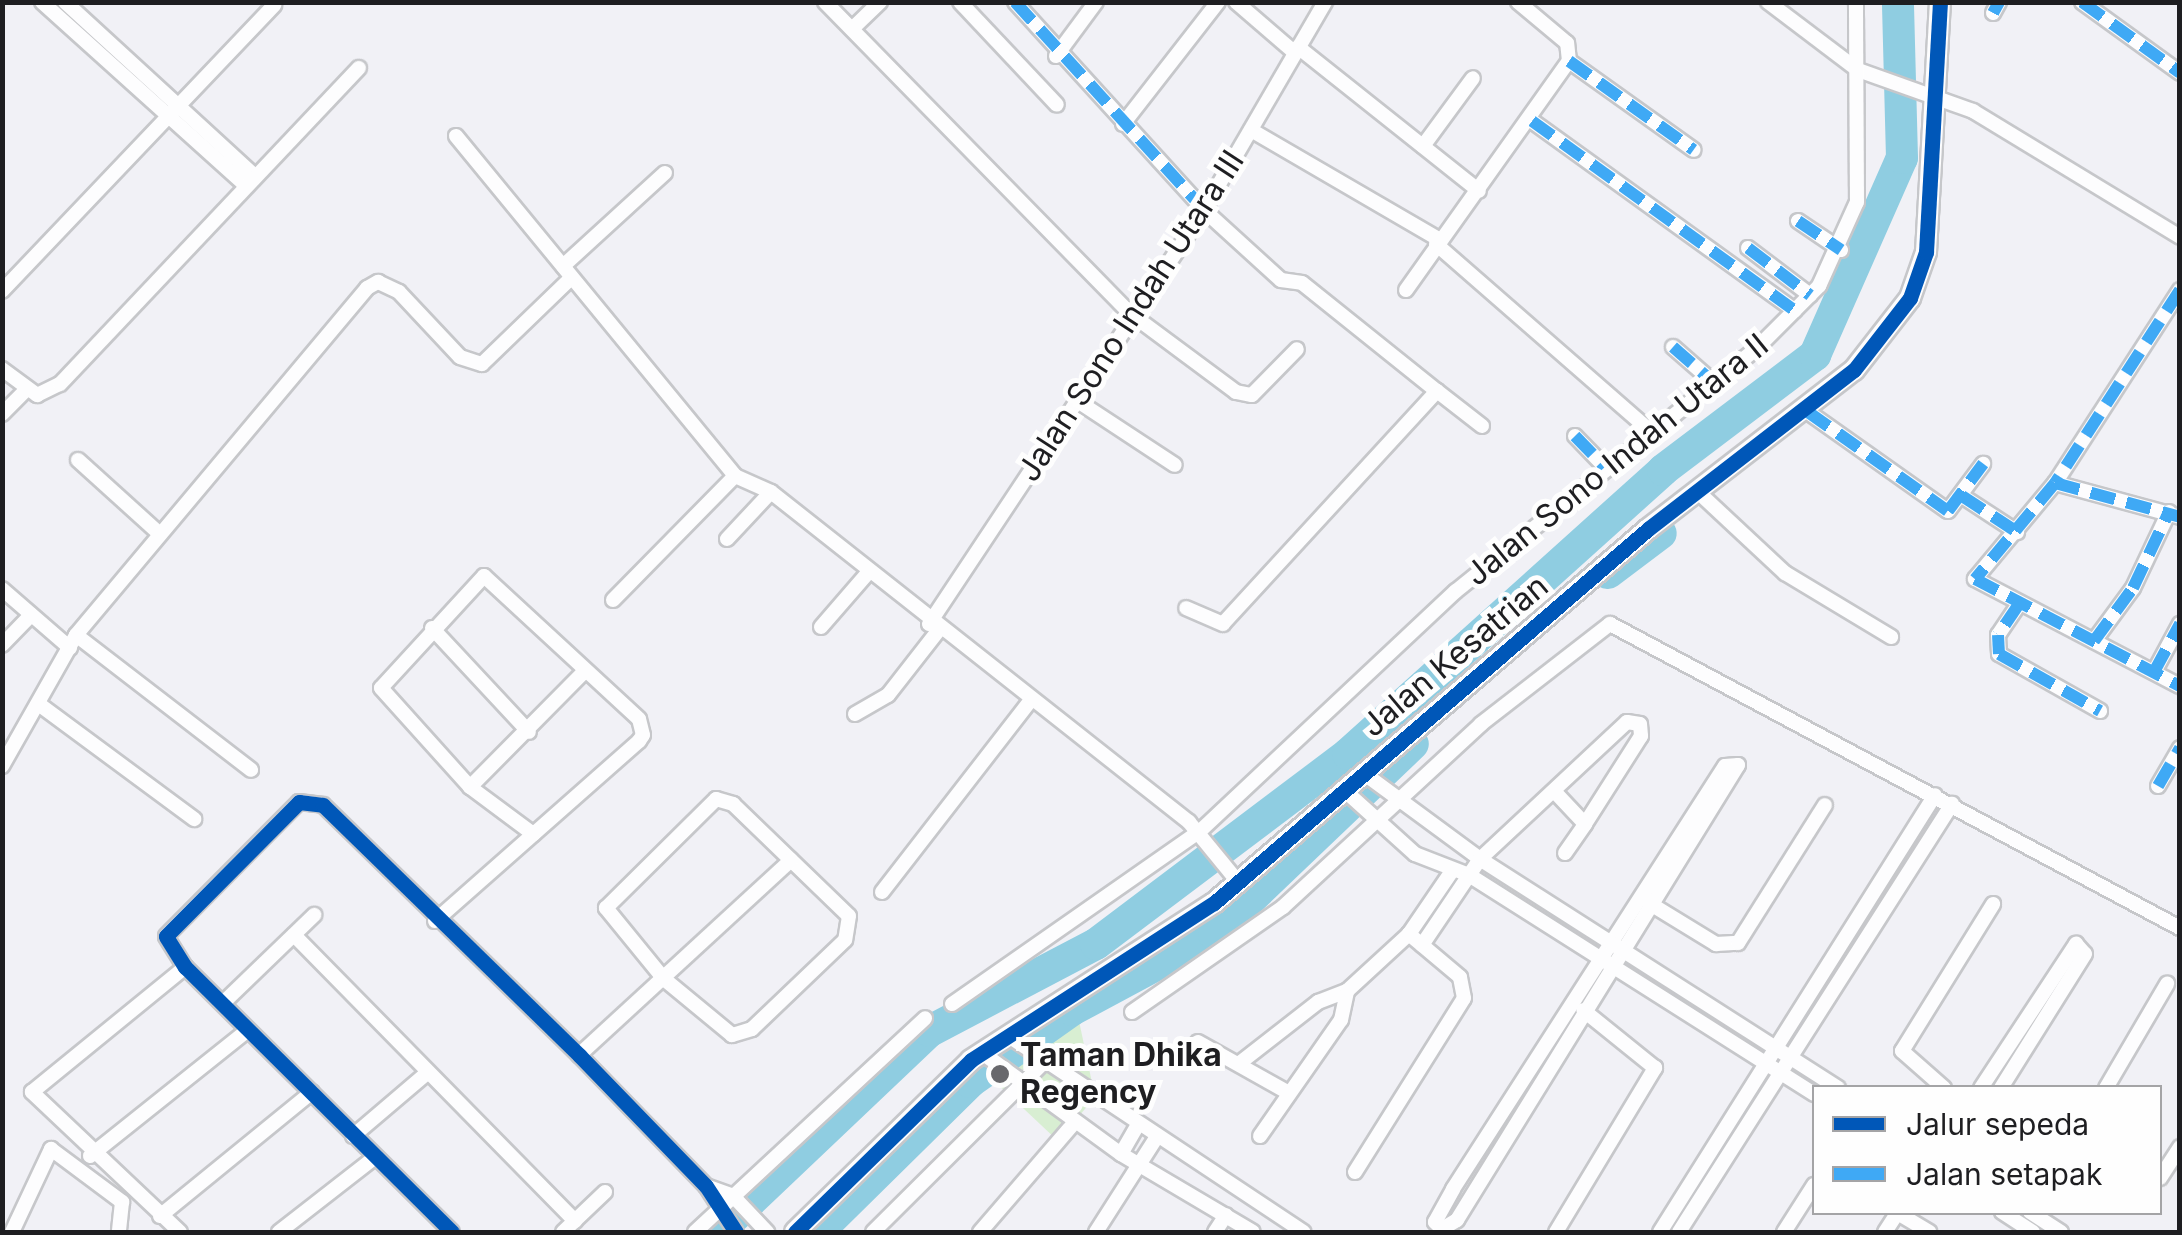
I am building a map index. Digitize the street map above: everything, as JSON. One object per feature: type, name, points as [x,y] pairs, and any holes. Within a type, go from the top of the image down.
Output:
[{"type":"street","points":[[42,2],[173,109]]},
{"type":"street","points":[[65,2],[250,181]]},
{"type":"street","points":[[825,2],[1130,314],[1245,395],[1297,348]]},
{"type":"street","points":[[852,29],[880,2]]},
{"type":"street","points":[[960,2],[1057,105]]},
{"type":"street","points":[[1016,2],[1056,56],[1204,210],[1281,280],[1302,283],[1482,426]]},
{"type":"street","points":[[1056,56],[1096,2]]},
{"type":"street","points":[[1124,124],[1218,2]]},
{"type":"street","points":[[1236,2],[1480,191]]},
{"type":"street","name":"Jalan Sono Indah Utara III","points":[[855,714],[888,696],[933,628],[1130,314],[1204,210],[1325,2]]},
{"type":"street","points":[[1406,290],[1532,120],[1569,60],[1568,43],[1518,2]]},
{"type":"street","points":[[1768,2],[1864,72],[1939,96],[2180,236]]},
{"type":"street","name":"Jalan Sono Indah Utara II","points":[[952,1004],[1199,832],[1456,590],[1713,382],[1810,295],[1842,250],[1860,183],[1864,72],[1856,2]]},
{"type":"street","name":"Jalan Kesatrian","points":[[795,1232],[986,1056],[1345,793],[1698,492],[1808,412],[1910,298],[1932,226],[1940,2]]},
{"type":"street","points":[[2082,2],[2180,74]]},
{"type":"street","points":[[2,292],[274,5]]},
{"type":"street","points":[[1569,60],[1694,150]]},
{"type":"street","points":[[2,369],[25,391],[42,395],[60,384],[358,68]]},
{"type":"street","points":[[1423,146],[1473,78]]},
{"type":"street","points":[[1532,120],[1795,310]]},
{"type":"street","points":[[1252,130],[1438,242],[1650,431]]},
{"type":"street","points":[[456,136],[735,476],[771,492],[866,575],[1199,832],[1235,877]]},
{"type":"street","points":[[2,766],[73,641],[367,288],[378,282],[399,292],[460,356],[482,364],[665,174]]},
{"type":"street","points":[[1798,221],[1842,250]]},
{"type":"street","points":[[1748,248],[1810,295]]},
{"type":"street","points":[[2180,290],[2055,483],[1975,579],[2180,686]]},
{"type":"street","points":[[1673,347],[1713,382]]},
{"type":"street","points":[[2,414],[25,391]]},
{"type":"street","points":[[1186,608],[1223,624],[1437,392]]},
{"type":"street","points":[[1076,400],[1175,466]]},
{"type":"street","points":[[1808,412],[1924,498],[1948,511],[1983,464]]},
{"type":"street","points":[[1574,436],[1605,466]]},
{"type":"street","points":[[78,460],[160,534]]},
{"type":"street","points":[[612,600],[735,476]]},
{"type":"street","points":[[2055,483],[2174,515],[2094,641]]},
{"type":"street","points":[[727,539],[771,492]]},
{"type":"street","points":[[1698,492],[1785,573],[1891,638]]},
{"type":"street","points":[[1962,496],[2018,532]]},
{"type":"street","points":[[821,627],[866,575]]},
{"type":"street","points":[[435,920],[532,834],[643,735],[639,720],[582,674],[490,576],[432,628],[381,688],[470,787],[532,834]]},
{"type":"street","points":[[2,589],[31,614],[252,770]]},
{"type":"street","points":[[2019,604],[1998,635],[1999,654],[2100,711]]},
{"type":"street","points":[[2,645],[31,614]]},
{"type":"street","points":[[1132,1012],[1283,907],[1378,825],[1481,724],[1610,624],[2180,928]]},
{"type":"street","points":[[2154,672],[2180,624]]},
{"type":"street","points":[[432,628],[528,732]]},
{"type":"street","points":[[470,787],[582,674]]},
{"type":"street","points":[[882,892],[1030,702]]},
{"type":"street","points":[[40,705],[194,819]]},
{"type":"street","points":[[1422,945],[1480,859],[1626,722],[1640,724],[1642,736],[1566,853]]},
{"type":"street","points":[[2158,786],[2180,748]]},
{"type":"street","points":[[1738,765],[1656,907],[1504,1142],[1442,1230],[1438,1215],[1640,897],[1725,766],[1738,765]]},
{"type":"street","points":[[1364,774],[1386,794],[1480,859],[1833,1085]]},
{"type":"street","points":[[1554,791],[1585,824]]},
{"type":"street","points":[[1345,793],[1378,825],[1452,871],[1469,875],[1812,1093]]},
{"type":"street","points":[[1858,937],[1934,795]]},
{"type":"street","points":[[442,1229],[185,966],[166,936],[175,920],[312,800],[580,1054],[706,1186],[726,1222]]},
{"type":"street","points":[[708,801],[733,804],[842,907],[850,928],[752,1028],[732,1035],[664,979],[606,908],[708,801]]},
{"type":"street","points":[[1679,1232],[1684,1209],[1769,1064],[1785,1053],[1858,937],[1952,804]]},
{"type":"street","points":[[1640,897],[1716,944],[1738,943],[1825,805]]},
{"type":"street","points":[[580,1054],[791,860]]},
{"type":"street","points":[[1241,1062],[1318,1002],[1347,992],[1409,934],[1452,871]]},
{"type":"street","points":[[1941,1085],[1902,1051],[1993,904]]},
{"type":"street","points":[[222,1004],[314,915]]},
{"type":"street","points":[[294,934],[576,1220]]},
{"type":"street","points":[[1356,1172],[1464,998],[1460,978],[1409,934]]},
{"type":"street","points":[[1982,1085],[2070,947],[2081,948],[2054,1003],[2003,1085]]},
{"type":"street","points":[[180,1232],[38,1106],[34,1087],[185,966]]},
{"type":"street","points":[[2108,1085],[2168,984]]},
{"type":"street","points":[[1260,1136],[1340,1020],[1347,992]]},
{"type":"street","points":[[2040,993],[2054,1003]]},
{"type":"street","points":[[1556,1232],[1655,1068],[1574,1004]]},
{"type":"street","points":[[695,1232],[726,1222],[737,1202],[924,1018]]},
{"type":"street","points":[[90,1156],[248,1030]]},
{"type":"street","points":[[1010,1038],[1156,1138],[1304,1232]]},
{"type":"street","points":[[1198,1042],[1241,1062],[1287,1092]]},
{"type":"street","points":[[1660,1232],[1684,1209],[1783,1073],[1785,1053]]},
{"type":"street","points":[[986,1056],[1121,1154],[1253,1232]]},
{"type":"street","points":[[873,1232],[1024,1087],[1043,1062]]},
{"type":"street","points":[[353,1136],[427,1073]]},
{"type":"street","points":[[160,1216],[312,1092]]},
{"type":"street","points":[[980,1232],[1074,1122]]},
{"type":"street","points":[[1121,1154],[1138,1125]]},
{"type":"street","points":[[1490,1132],[1504,1142]]},
{"type":"street","points":[[1096,1232],[1156,1138]]},
{"type":"street","points":[[2162,1175],[2180,1147]]},
{"type":"street","points":[[12,1232],[51,1149],[122,1202],[119,1232]]},
{"type":"street","points":[[279,1232],[374,1158]]},
{"type":"street","points":[[706,1186],[737,1202],[767,1232]]},
{"type":"street","points":[[1784,1232],[1812,1188]]},
{"type":"street","points":[[563,1232],[605,1192]]},
{"type":"street","points":[[1215,1232],[1226,1215]]},
{"type":"street","points":[[2007,1215],[2033,1232]]},
{"type":"street","points":[[2035,1215],[2061,1232]]},
{"type":"street","points":[[1915,1223],[1929,1232]]},
{"type":"green space","points":[[1074,997],[1095,1097],[1058,1141],[973,1061]]},
{"type":"waterway","points":[[718,1232],[930,1031],[1096,944],[1348,754],[1663,470],[1815,355],[1902,158],[1898,2]]},
{"type":"waterway","points":[[1608,573],[1661,533]]},
{"type":"waterway","points":[[818,1232],[970,1082],[1072,1010],[1214,934],[1413,744]]},
{"type":"marked path","points":[[1015,2],[1204,210]]},
{"type":"marked path","points":[[1993,13],[1999,2]]},
{"type":"marked path","points":[[2082,2],[2180,73]]},
{"type":"marked path","points":[[1569,61],[1694,150]]},
{"type":"marked path","points":[[1532,121],[1795,311]]},
{"type":"marked path","points":[[1798,221],[1841,250]]},
{"type":"marked path","points":[[1748,248],[1810,295]]},
{"type":"marked path","points":[[2180,290],[2055,483],[1975,579],[2180,686]]},
{"type":"marked path","points":[[1673,347],[1713,382]]},
{"type":"marked path","points":[[1808,412],[1948,511],[1983,464]]},
{"type":"marked path","points":[[1575,436],[1605,467]]},
{"type":"marked path","points":[[2055,483],[2180,517]]},
{"type":"marked path","points":[[1962,496],[2017,532]]},
{"type":"marked path","points":[[2094,641],[2133,588],[2169,512]]},
{"type":"marked path","points":[[2019,604],[1998,635],[1999,654],[2100,711]]},
{"type":"marked path","points":[[2154,672],[2180,624]]},
{"type":"marked path","points":[[2158,786],[2180,748]]},
{"type":"cycle path","points":[[795,1232],[971,1060],[1214,903],[1648,529],[1854,370],[1910,298],[1926,252],[1940,2]]},
{"type":"cycle path","points":[[452,1232],[185,967],[166,936],[299,802],[323,805],[579,1055],[706,1186],[736,1232]]},
{"type":"place","name":"Taman Dhika Regency","points":[[1000,1074]]}]
